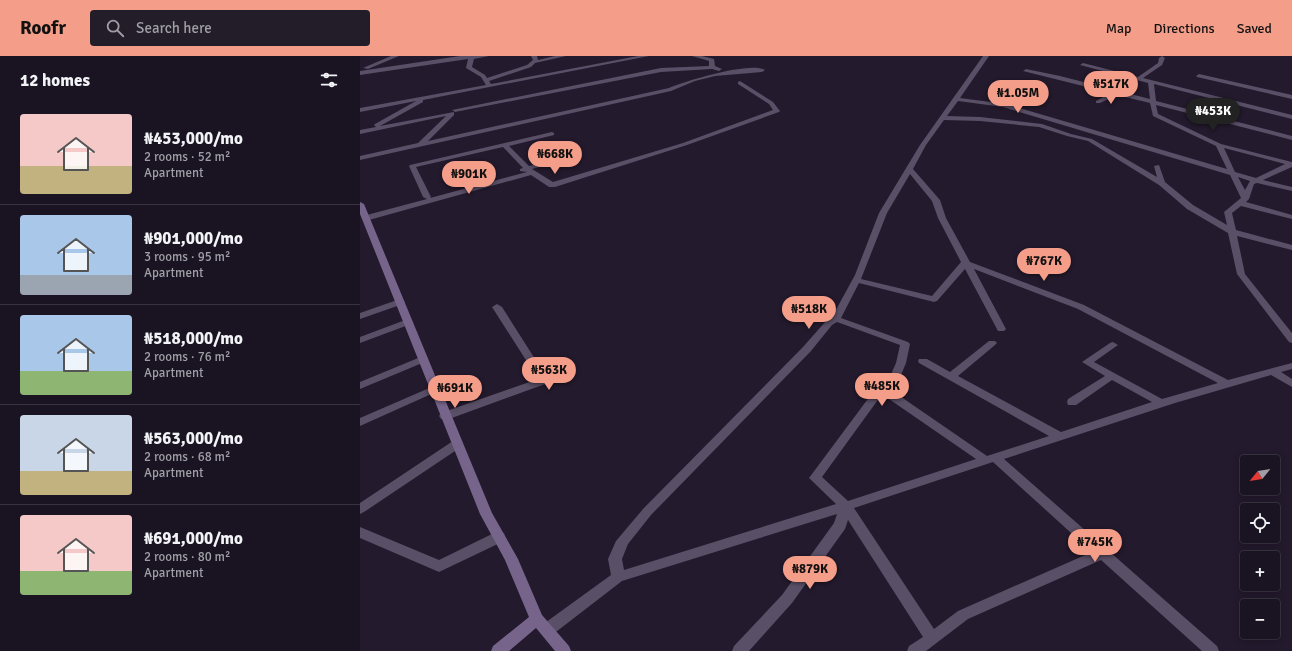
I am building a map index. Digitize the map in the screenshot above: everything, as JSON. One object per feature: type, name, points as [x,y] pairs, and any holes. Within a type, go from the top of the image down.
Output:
[{"type":"main road","points":[[363,212],[486,514],[511,559],[537,620],[564,651]]},
{"type":"main road","points":[[498,651],[537,620]]},
{"type":"street","points":[[360,72],[396,56]]},
{"type":"street","points":[[360,72],[460,58],[486,56]]},
{"type":"street","points":[[486,80],[529,66],[534,59],[564,56]]},
{"type":"street","points":[[360,110],[646,56]]},
{"type":"street","points":[[695,56],[712,60],[712,67]]},
{"type":"street","points":[[618,577],[615,559],[623,541],[647,512],[807,349],[829,323],[836,319],[856,280],[883,213],[923,145],[986,56]]},
{"type":"street","points":[[471,58],[469,68],[476,70],[486,80],[489,86]]},
{"type":"street","points":[[1139,79],[1160,64],[1162,58]]},
{"type":"street","points":[[1083,65],[1292,117]]},
{"type":"street","points":[[363,131],[661,70],[712,67],[730,72]]},
{"type":"street","points":[[360,158],[671,89],[687,81],[730,72],[762,70]]},
{"type":"street","points":[[1026,71],[1154,102],[1292,138]]},
{"type":"street","points":[[1199,76],[1291,100]]},
{"type":"street","points":[[1151,82],[1154,102],[1153,106],[1156,115],[1219,144],[1292,164]]},
{"type":"street","points":[[504,145],[530,171],[552,185],[685,144],[777,111],[771,103],[740,83]]},
{"type":"street","points":[[1098,102],[1116,93]]},
{"type":"street","points":[[363,131],[431,96]]},
{"type":"street","points":[[956,99],[1004,105],[1172,154],[1257,181],[1292,189]]},
{"type":"street","points":[[420,145],[464,102]]},
{"type":"street","points":[[942,118],[980,119],[1040,125],[1069,135],[1090,140],[1162,183],[1190,207],[1233,232],[1292,248]]},
{"type":"street","points":[[427,197],[412,166],[552,134]]},
{"type":"street","points":[[1219,144],[1233,173],[1243,201]]},
{"type":"street","points":[[363,212],[530,171],[570,158]]},
{"type":"street","points":[[1292,164],[1251,184],[1243,201],[1228,212],[1241,274],[1292,340]]},
{"type":"street","points":[[1157,166],[1162,183]]},
{"type":"street","points":[[909,169],[936,200],[942,218],[965,263],[1002,329]]},
{"type":"street","points":[[363,212],[530,171]]},
{"type":"street","points":[[1243,201],[1292,217]]},
{"type":"street","points":[[856,280],[934,300],[965,263]]},
{"type":"street","points":[[965,263],[1081,307],[1227,384]]},
{"type":"street","points":[[360,316],[400,302]]},
{"type":"street","points":[[445,416],[544,381],[497,307]]},
{"type":"street","points":[[836,319],[905,344],[901,363],[888,393]]},
{"type":"street","points":[[360,340],[408,322]]},
{"type":"street","points":[[951,376],[992,343]]},
{"type":"street","points":[[1113,345],[1087,362],[1161,403]]},
{"type":"street","points":[[360,386],[423,359]]},
{"type":"street","points":[[923,361],[1059,436]]},
{"type":"street","points":[[547,630],[618,577],[846,506],[1161,403],[1292,366]]},
{"type":"street","points":[[1272,371],[1292,384]]},
{"type":"street","points":[[1072,402],[1112,376]]},
{"type":"street","points":[[360,422],[434,389]]},
{"type":"street","points":[[932,639],[846,506],[815,478],[877,394],[888,393],[990,459],[1102,553],[1212,651]]},
{"type":"street","points":[[360,509],[457,444]]},
{"type":"street","points":[[739,651],[787,600],[840,525],[846,506]]},
{"type":"street","points":[[360,532],[439,566],[499,536]]},
{"type":"street","points":[[914,651],[963,615],[1102,553]]}]
